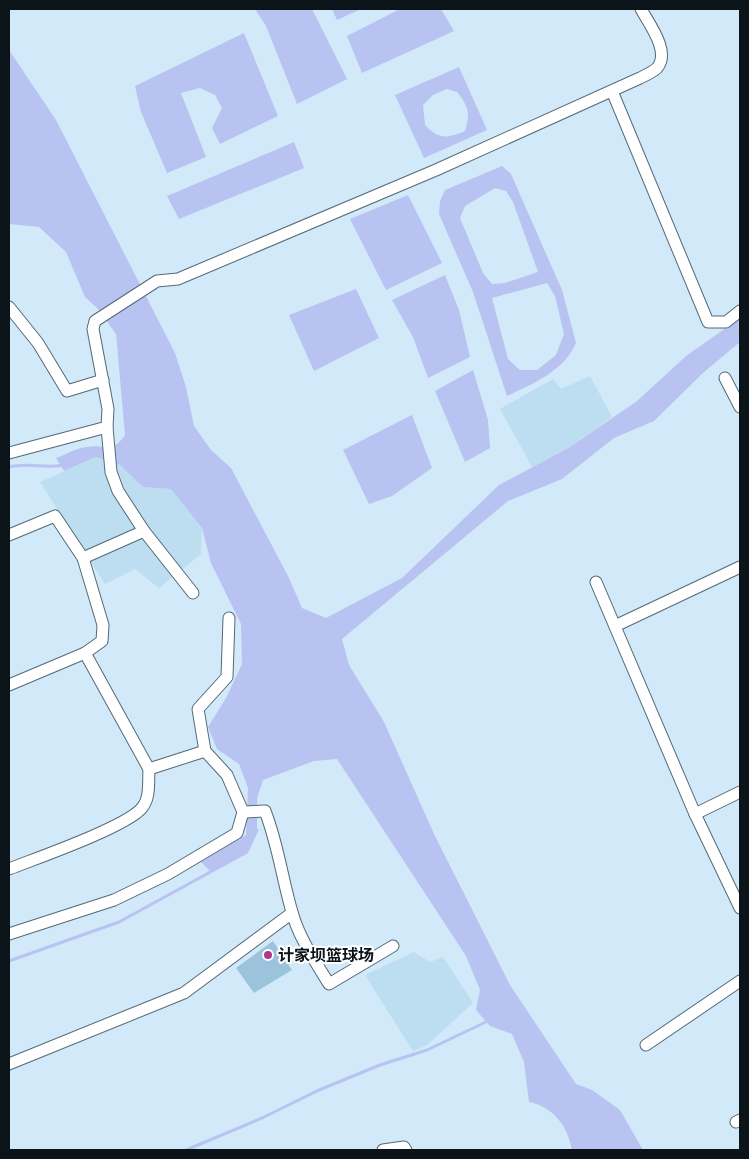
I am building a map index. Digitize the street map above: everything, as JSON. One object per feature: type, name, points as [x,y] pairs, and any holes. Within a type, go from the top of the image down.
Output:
[{"type":"street","points":[[193,593],[144,531],[118,491],[111,472],[107,427],[108,409],[93,329],[95,321],[157,281],[178,279],[436,170],[612,91],[657,68],[663,59],[662,51],[641,9]]},
{"type":"street","points":[[612,91],[708,322],[726,322],[740,311]]},
{"type":"street","points":[[9,306],[38,343],[67,391],[103,380]]},
{"type":"street","points":[[725,378],[740,407]]},
{"type":"street","points":[[9,453],[107,427]]},
{"type":"street","points":[[9,535],[55,516],[83,558],[103,625],[102,641],[85,653],[9,685]]},
{"type":"street","points":[[83,558],[144,531]]},
{"type":"street","points":[[615,626],[740,567]]},
{"type":"street","points":[[596,582],[695,814],[740,908]]},
{"type":"street","points":[[9,934],[114,900],[168,874],[237,833],[243,812],[227,775],[205,751],[198,709],[226,677],[229,618]]},
{"type":"street","points":[[9,869],[118,824],[141,809],[148,797],[149,769],[85,653]]},
{"type":"street","points":[[149,769],[205,751]]},
{"type":"street","points":[[695,814],[740,792]]},
{"type":"street","points":[[243,812],[265,811],[274,834],[292,913],[304,943],[329,984],[393,946]]},
{"type":"street","points":[[9,1064],[184,993],[292,913]]},
{"type":"street","points":[[646,1045],[740,981]]},
{"type":"street","points":[[383,1150],[404,1147],[406,1150]]},
{"type":"shaded area","points":[[255,9],[312,9],[347,79],[297,104],[266,26]]},
{"type":"shaded area","points":[[332,9],[361,9],[337,20]]},
{"type":"shaded area","points":[[400,9],[441,9],[454,31],[362,73],[347,36]]},
{"type":"shaded area","points":[[244,33],[278,116],[220,144],[212,128],[222,108],[215,95],[200,88],[181,93],[206,157],[167,173],[141,112],[135,86]]},
{"type":"shaded area","points":[[9,50],[56,120],[175,353],[186,387],[194,426],[211,450],[231,468],[289,578],[302,608],[326,618],[402,578],[499,485],[570,447],[637,401],[686,356],[740,318],[740,342],[704,372],[654,421],[614,438],[562,479],[508,501],[342,639],[349,665],[384,722],[434,834],[510,985],[576,1084],[592,1090],[620,1110],[643,1150],[572,1150],[563,1126],[553,1113],[546,1108],[529,1102],[524,1062],[512,1034],[490,1026],[476,1010],[480,990],[466,956],[337,759],[314,761],[263,780],[257,798],[257,832],[247,852],[211,872],[201,862],[246,835],[248,788],[239,764],[217,749],[208,727],[226,698],[242,664],[241,624],[211,563],[202,528],[171,489],[143,487],[120,465],[96,457],[64,471],[56,458],[82,448],[93,446],[111,447],[125,435],[116,334],[98,309],[85,297],[66,252],[39,227],[9,224]]},
{"type":"shaded area","points":[[459,67],[487,130],[424,158],[395,95]],"holes":[[[447,89],[457,92],[464,101],[468,114],[465,131],[448,136],[434,133],[425,125],[423,105],[433,95]]]},
{"type":"shaded area","points":[[294,142],[304,168],[179,219],[167,196]]},
{"type":"shaded area","points":[[502,166],[511,174],[562,290],[576,343],[564,362],[547,376],[507,396],[473,292],[439,214],[440,201],[445,190]],"holes":[[[495,188],[506,191],[513,202],[538,272],[505,283],[492,284],[483,273],[460,218],[465,206]],[[547,283],[555,296],[564,334],[556,355],[537,370],[520,370],[508,359],[492,298]]]},
{"type":"shaded area","points":[[408,195],[442,263],[386,290],[350,219]]},
{"type":"shaded area","points":[[445,275],[459,310],[470,357],[428,378],[413,337],[392,300]]},
{"type":"shaded area","points":[[356,289],[379,338],[314,371],[289,315]]},
{"type":"shaded area","points":[[473,370],[488,420],[490,448],[465,462],[435,391]]},
{"type":"shaded area","points":[[590,376],[612,417],[570,447],[532,467],[500,409],[553,379],[561,389]]},
{"type":"shaded area","points":[[412,415],[432,468],[392,496],[369,504],[343,450]]},
{"type":"shaded area","points":[[96,457],[120,465],[143,487],[171,489],[202,528],[201,554],[159,588],[135,569],[105,584],[40,482]]},
{"type":"shaded area","name":"计家坝篮球场","points":[[273,941],[292,970],[254,993],[236,968]]},
{"type":"shaded area","points":[[414,952],[430,962],[443,957],[473,1003],[427,1045],[413,1051],[365,975]]},
{"type":"waterway","points":[[9,467],[65,465]]},
{"type":"waterway","points":[[9,961],[119,922],[247,852],[257,830]]},
{"type":"waterway","points":[[186,1150],[262,1118],[319,1090],[380,1065],[427,1050],[488,1021]]},
{"type":"place","name":"计家坝篮球场","points":[[268,955]]}]
